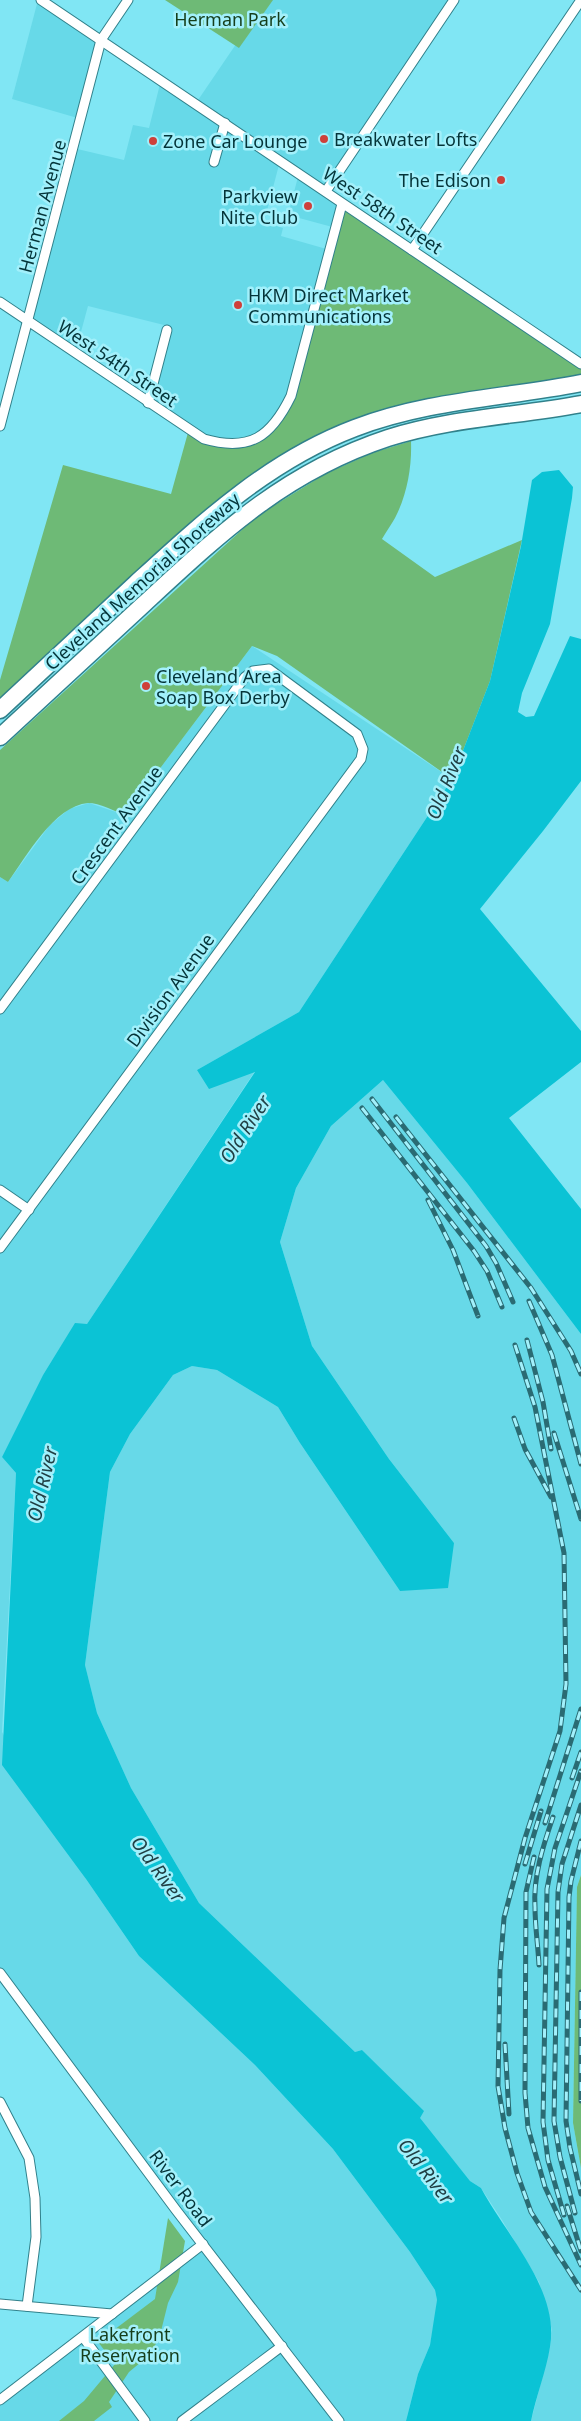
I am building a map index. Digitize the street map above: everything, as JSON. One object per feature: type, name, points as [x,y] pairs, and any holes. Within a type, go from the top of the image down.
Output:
[{"type":"highway","name":"Cleveland Memorial Shoreway","points":[[0,710],[219,508],[290,458],[356,428],[405,412],[450,402],[581,383]]},
{"type":"highway","name":"Cleveland Memorial Shoreway","points":[[0,737],[214,539],[254,507],[296,479],[341,456],[405,433],[454,422],[581,404]]},
{"type":"street","name":"West 58th Street","points":[[42,0],[581,364]]},
{"type":"street","name":"Herman Avenue","points":[[0,426],[102,40],[128,0]]},
{"type":"street","points":[[326,191],[454,0]]},
{"type":"street","points":[[412,250],[581,0]]},
{"type":"street","points":[[214,162],[225,123]]},
{"type":"street","name":"West 54th Street","points":[[0,302],[204,439],[221,444],[240,444],[262,435],[281,417],[291,396],[342,204]]},
{"type":"street","points":[[148,402],[167,330]]},
{"type":"street","name":"Division Avenue","points":[[0,1248],[361,759],[363,749],[357,734],[269,669],[263,669]]},
{"type":"street","name":"Crescent Avenue","points":[[0,1009],[245,677],[253,671],[263,669]]},
{"type":"street","points":[[0,1190],[29,1210]]},
{"type":"street","name":"River Road","points":[[0,1973],[203,2244],[339,2421]]},
{"type":"street","points":[[0,2102],[29,2158],[35,2198],[36,2238],[27,2306]]},
{"type":"street","points":[[0,2400],[203,2244]]},
{"type":"street","points":[[0,2304],[112,2314]]},
{"type":"street","points":[[83,2337],[145,2421]]},
{"type":"street","points":[[182,2421],[282,2346]]},
{"type":"shaded area","points":[[38,0],[101,40],[81,119],[12,99]]},
{"type":"shaded area","points":[[266,0],[454,0],[326,191],[342,204],[336,228],[288,215],[299,173],[280,161],[264,222],[283,228],[281,236],[330,250],[291,396],[262,435],[221,444],[148,403],[168,326],[88,306],[75,354],[28,322],[73,148],[124,160],[133,125],[149,128],[161,80],[196,103]]},
{"type":"shaded area","points":[[252,646],[452,779],[299,1012],[197,1070],[255,1071],[87,1324],[75,1324],[43,1375],[2,1457],[16,1473],[2,1732],[86,1879],[139,1956],[255,2065],[333,2149],[410,2252],[435,2290],[437,2300],[436,2313],[430,2345],[418,2374],[406,2421],[0,2421],[0,2400],[203,2244],[0,1973],[0,877],[8,882],[49,826],[69,809],[89,803],[125,815]]},
{"type":"shaded area","points":[[383,1080],[467,1183],[581,1334],[581,1875],[577,1887],[573,2123],[581,2168],[581,2421],[531,2421],[550,2347],[552,2330],[539,2282],[502,2220],[481,2188],[470,2181],[419,2118],[423,2111],[362,2050],[355,2052],[199,1903],[131,1788],[97,1713],[85,1665],[110,1472],[130,1434],[173,1375],[192,1366],[217,1370],[278,1407],[300,1443],[400,1591],[454,1543],[389,1459],[312,1346],[280,1242],[296,1188],[331,1126]]},
{"type":"green space","name":"Herman Park","points":[[165,0],[273,0],[239,48]]},
{"type":"green space","points":[[342,204],[581,364],[581,383],[405,412],[260,477],[0,710],[0,680],[63,465],[171,494],[189,429],[204,439],[240,444],[281,417]]},
{"type":"green space","name":"Cleveland Area Soap Box Derby","points":[[411,441],[410,471],[406,490],[395,518],[382,539],[435,577],[522,540],[490,681],[452,779],[277,656],[252,646],[125,815],[93,803],[76,806],[64,813],[42,834],[8,882],[0,877],[0,750],[257,516],[325,474],[372,453]]},
{"type":"green space","points":[[581,1875],[581,2168],[573,2123],[577,1887]]},
{"type":"green space","name":"Lakefront Reservation","points":[[168,2218],[185,2241],[178,2282],[168,2303],[161,2331],[152,2353],[129,2372],[109,2402],[112,2407],[94,2421],[59,2421],[84,2401],[115,2364],[98,2342],[155,2299]]},
{"type":"water","name":"Old River","points":[[559,470],[573,487],[572,498],[550,624],[522,693],[518,712],[526,717],[534,716],[570,636],[581,639],[581,781],[480,909],[581,1031],[581,1062],[509,1118],[581,1209],[581,1334],[467,1183],[383,1080],[331,1126],[296,1188],[280,1242],[312,1346],[389,1459],[454,1543],[448,1588],[400,1591],[300,1443],[278,1407],[217,1370],[192,1366],[173,1375],[130,1434],[110,1472],[85,1665],[97,1713],[131,1788],[199,1903],[355,2052],[362,2050],[424,2111],[420,2118],[470,2181],[481,2188],[529,2264],[539,2284],[547,2305],[551,2326],[550,2347],[531,2421],[406,2421],[418,2374],[430,2345],[437,2300],[435,2290],[410,2252],[333,2149],[255,2065],[139,1956],[86,1879],[2,1765],[16,1473],[2,1457],[43,1375],[75,1323],[87,1324],[255,1072],[209,1089],[197,1070],[299,1012],[452,779],[490,681],[521,546],[532,480],[542,472]]},
{"type":"railway","points":[[372,1099],[486,1246],[496,1263],[513,1302]]},
{"type":"railway","points":[[362,1108],[474,1251],[487,1271],[502,1307]]},
{"type":"railway","points":[[396,1117],[531,1288],[571,1351],[581,1374]]},
{"type":"railway","points":[[428,1200],[453,1250],[478,1316]]},
{"type":"railway","points":[[529,1301],[552,1355],[581,1464]]},
{"type":"railway","points":[[527,1340],[543,1402],[551,1449]]},
{"type":"railway","points":[[515,1345],[535,1407],[564,1553],[566,1684],[560,1731],[525,1838],[504,1918],[500,1970],[498,2086],[505,2128],[517,2173],[531,2212],[581,2290]]},
{"type":"railway","points":[[514,1418],[525,1449],[551,1497]]},
{"type":"railway","points":[[554,1433],[581,1519]]},
{"type":"railway","points":[[545,1823],[581,1709]]},
{"type":"railway","points":[[572,1778],[581,1752]]},
{"type":"railway","points":[[564,2215],[548,2160],[543,2122],[547,1889],[555,1848],[581,1771]]},
{"type":"railway","points":[[575,2213],[560,2157],[554,2121],[558,1892],[562,1864],[581,1805]]},
{"type":"railway","points":[[525,1864],[541,1811]]},
{"type":"railway","points":[[539,1965],[535,1914],[537,1873],[542,1850],[553,1817]]},
{"type":"railway","points":[[581,1841],[569,1897],[566,2121],[570,2148],[581,2194]]},
{"type":"railway","points":[[534,1857],[526,1892],[525,2093],[528,2128],[545,2187],[581,2265]]},
{"type":"railway","points":[[581,1992],[581,2101]]},
{"type":"railway","points":[[505,2044],[509,2114]]},
{"type":"railway","points":[[567,2206],[581,2251]]},
{"type":"place","name":"Breakwater Lofts","points":[[324,139]]},
{"type":"place","name":"Zone Car Lounge","points":[[153,141]]},
{"type":"place","name":"The Edison","points":[[501,180]]},
{"type":"place","name":"Parkview Nite Club","points":[[308,206]]},
{"type":"place","name":"HKM Direct Market Communications","points":[[238,305]]},
{"type":"place","name":"Cleveland Area Soap Box Derby","points":[[146,686]]}]
